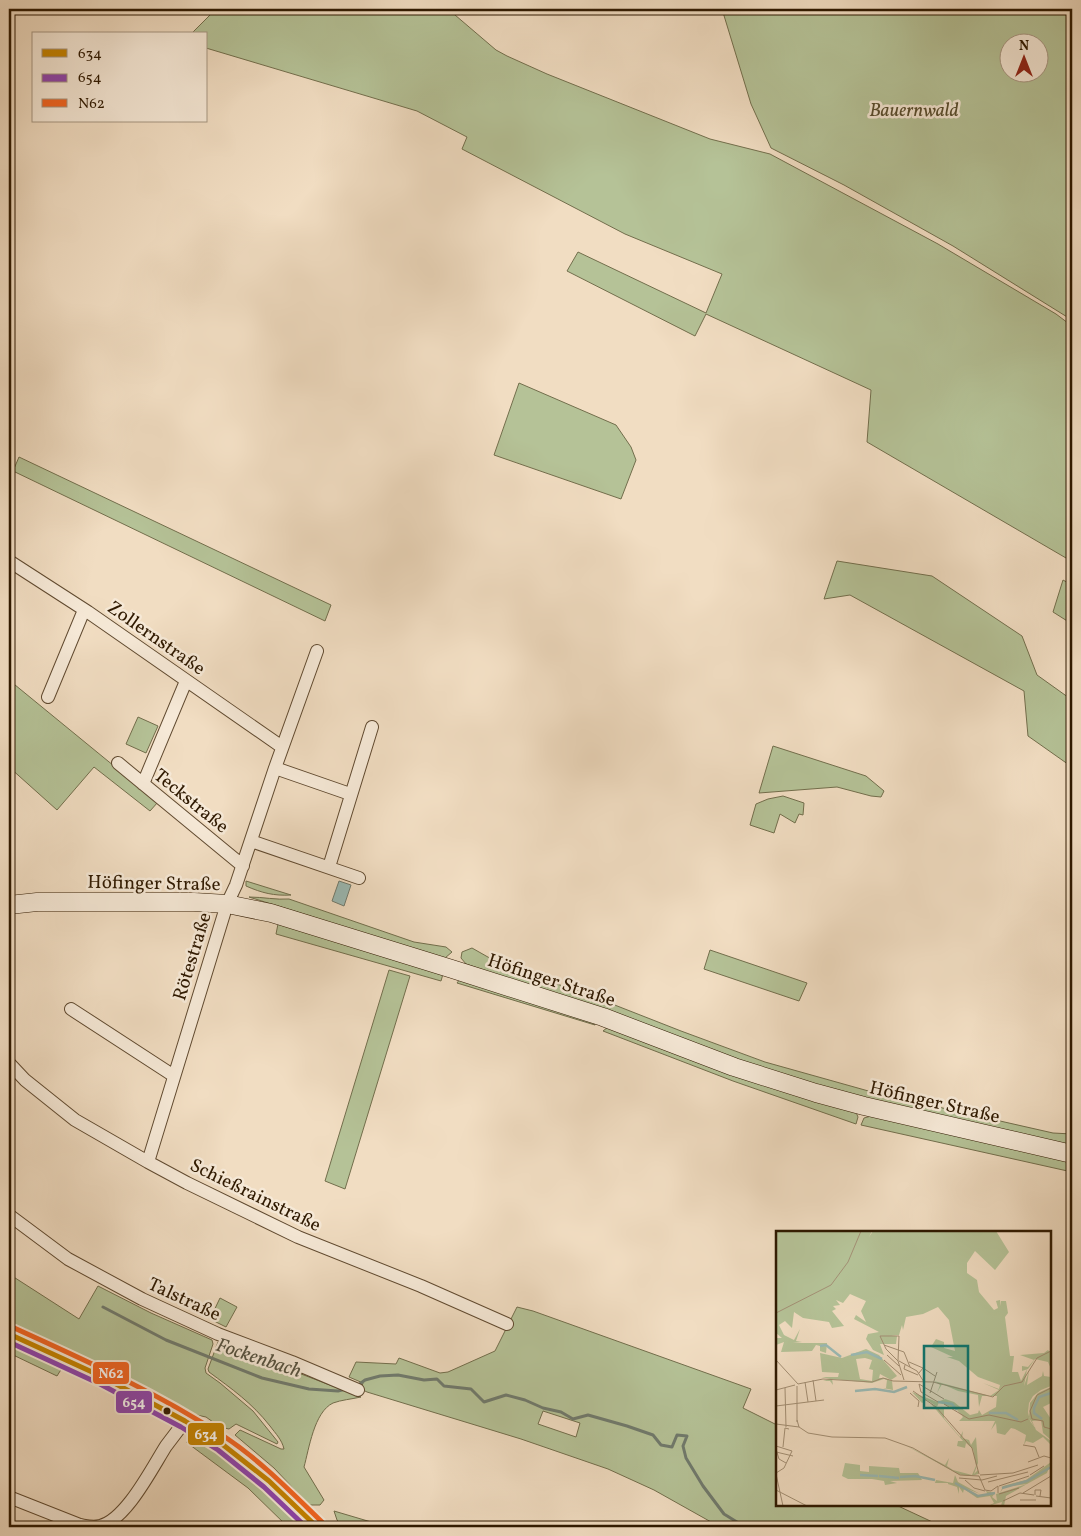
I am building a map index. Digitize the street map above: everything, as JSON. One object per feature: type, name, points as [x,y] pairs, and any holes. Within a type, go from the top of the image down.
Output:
[{"type":"street","name":"Zollernstraße","points":[[9,561],[84,610],[282,747]]},
{"type":"street","points":[[48,697],[84,610]]},
{"type":"street","name":"Rötestraße","points":[[148,1162],[227,904],[243,866],[282,747],[318,651]]},
{"type":"street","points":[[143,784],[186,680]]},
{"type":"street","points":[[329,867],[372,727]]},
{"type":"street","name":"Teckstraße","points":[[118,763],[243,866]]},
{"type":"street","points":[[275,768],[350,794]]},
{"type":"street","points":[[251,841],[359,878]]},
{"type":"street","name":"Höfinger Straße","points":[[9,905],[37,902],[194,902],[227,904],[271,913],[603,1017],[734,1067],[816,1093],[864,1106],[1072,1154]]},
{"type":"street","points":[[71,1009],[174,1076]]},
{"type":"street","name":"Schießrainstraße","points":[[9,1064],[25,1080],[75,1120],[187,1183],[298,1237],[421,1286],[507,1324]]},
{"type":"street","name":"Talstraße","points":[[9,1215],[68,1259],[142,1299],[218,1334],[358,1390]]},
{"type":"street","points":[[9,1334],[103,1377],[185,1421],[222,1444],[269,1481],[317,1527]]},
{"type":"street","points":[[9,1497],[80,1525],[100,1527],[114,1519],[126,1508],[185,1421]]},
{"type":"green space","points":[[216,9],[448,9],[496,50],[507,56],[547,74],[710,139],[770,154],[938,244],[1056,314],[1072,326],[1072,543],[1066,558],[867,442],[871,390],[706,314],[695,336],[567,271],[578,252],[706,313],[722,274],[625,234],[462,149],[467,137],[417,111],[208,49],[208,32],[193,32]]},
{"type":"green space","name":"Bauernwald","points":[[722,9],[1072,9],[1072,320],[953,246],[844,185],[771,148],[751,104]]},
{"type":"green space","points":[[519,383],[616,425],[631,447],[636,460],[621,499],[494,455]]},
{"type":"green space","points":[[19,457],[331,605],[325,621],[13,471]]},
{"type":"green space","points":[[837,561],[932,576],[1022,636],[1037,675],[1072,700],[1072,767],[1028,736],[1024,691],[850,595],[824,599]]},
{"type":"green space","points":[[1063,580],[1072,585],[1072,624],[1053,612]]},
{"type":"green space","points":[[9,680],[158,802],[150,811],[94,767],[57,810],[9,767]]},
{"type":"green space","points":[[138,717],[158,726],[146,753],[126,744]]},
{"type":"green space","points":[[773,746],[866,776],[884,791],[881,797],[837,787],[759,793]]},
{"type":"green space","points":[[783,796],[804,803],[803,815],[799,814],[795,823],[780,814],[774,833],[750,825],[756,804]]},
{"type":"green space","points":[[246,881],[291,895],[263,892],[246,886]]},
{"type":"green space","points":[[249,897],[289,899],[414,942],[446,947],[452,952],[445,958],[363,936],[316,918]]},
{"type":"green space","points":[[278,924],[443,974],[441,981],[276,934]]},
{"type":"green space","points":[[472,948],[509,969],[579,991],[765,1062],[872,1092],[1053,1133],[1072,1134],[1072,1148],[812,1086],[466,964],[461,958],[462,952]]},
{"type":"green space","points":[[710,950],[807,983],[799,1001],[704,969]]},
{"type":"green space","points":[[389,970],[410,976],[345,1189],[325,1181]]},
{"type":"green space","points":[[460,979],[594,1020],[595,1025],[457,983]]},
{"type":"green space","points":[[608,1027],[855,1110],[858,1117],[856,1124],[733,1081],[603,1031]]},
{"type":"green space","points":[[875,1115],[1072,1161],[1072,1172],[861,1125],[864,1118]]},
{"type":"green space","points":[[9,1274],[79,1319],[98,1286],[151,1313],[212,1340],[213,1344],[205,1368],[206,1373],[253,1411],[278,1442],[277,1444],[236,1424],[229,1429],[220,1427],[206,1417],[183,1412],[86,1360],[9,1325]]},
{"type":"green space","points":[[220,1298],[237,1307],[226,1327],[210,1319]]},
{"type":"green space","points":[[517,1307],[533,1311],[751,1389],[743,1408],[776,1424],[776,1506],[898,1506],[941,1526],[720,1527],[654,1490],[608,1469],[521,1439],[367,1392],[361,1389],[363,1383],[349,1377],[356,1362],[396,1364],[399,1358],[440,1373],[448,1372],[495,1351]],"holes":[[[543,1411],[580,1423],[576,1437],[538,1424]]]},
{"type":"green space","points":[[9,1340],[62,1368],[57,1376],[9,1353]]},
{"type":"green space","points":[[218,1342],[361,1397],[333,1403],[321,1414],[313,1432],[304,1467],[324,1500],[320,1505],[309,1505],[274,1468],[235,1435],[240,1430],[284,1449],[278,1437],[256,1410],[209,1372],[208,1369]]},
{"type":"green space","points":[[194,1441],[238,1467],[282,1503],[307,1527],[288,1527],[248,1488],[186,1442]]},
{"type":"green space","points":[[334,1511],[388,1527],[343,1527],[337,1520]]},
{"type":"water","points":[[339,881],[351,885],[344,906],[332,901]]},
{"type":"waterway","name":"Fockenbach","points":[[103,1307],[166,1340],[262,1378],[309,1389],[338,1391],[346,1389]]},
{"type":"waterway","name":"Fockenbach","points":[[357,1386],[365,1380],[380,1376],[398,1375],[424,1380],[437,1379],[444,1386],[471,1389],[484,1402],[506,1395],[561,1412],[573,1419],[588,1415],[627,1426],[653,1435],[661,1445],[672,1447],[677,1435],[687,1436],[683,1446],[686,1458],[703,1486],[724,1514],[745,1527]]},
{"type":"transit line","name":"N62","points":[[12,1327],[121,1378],[200,1421],[251,1456],[322,1522]]},
{"type":"transit line","name":"634","points":[[9,1334],[103,1377],[185,1421],[222,1444],[269,1481],[317,1527]]},
{"type":"transit line","name":"654","points":[[9,1342],[100,1384],[181,1427],[218,1450],[264,1487],[306,1527]]}]
